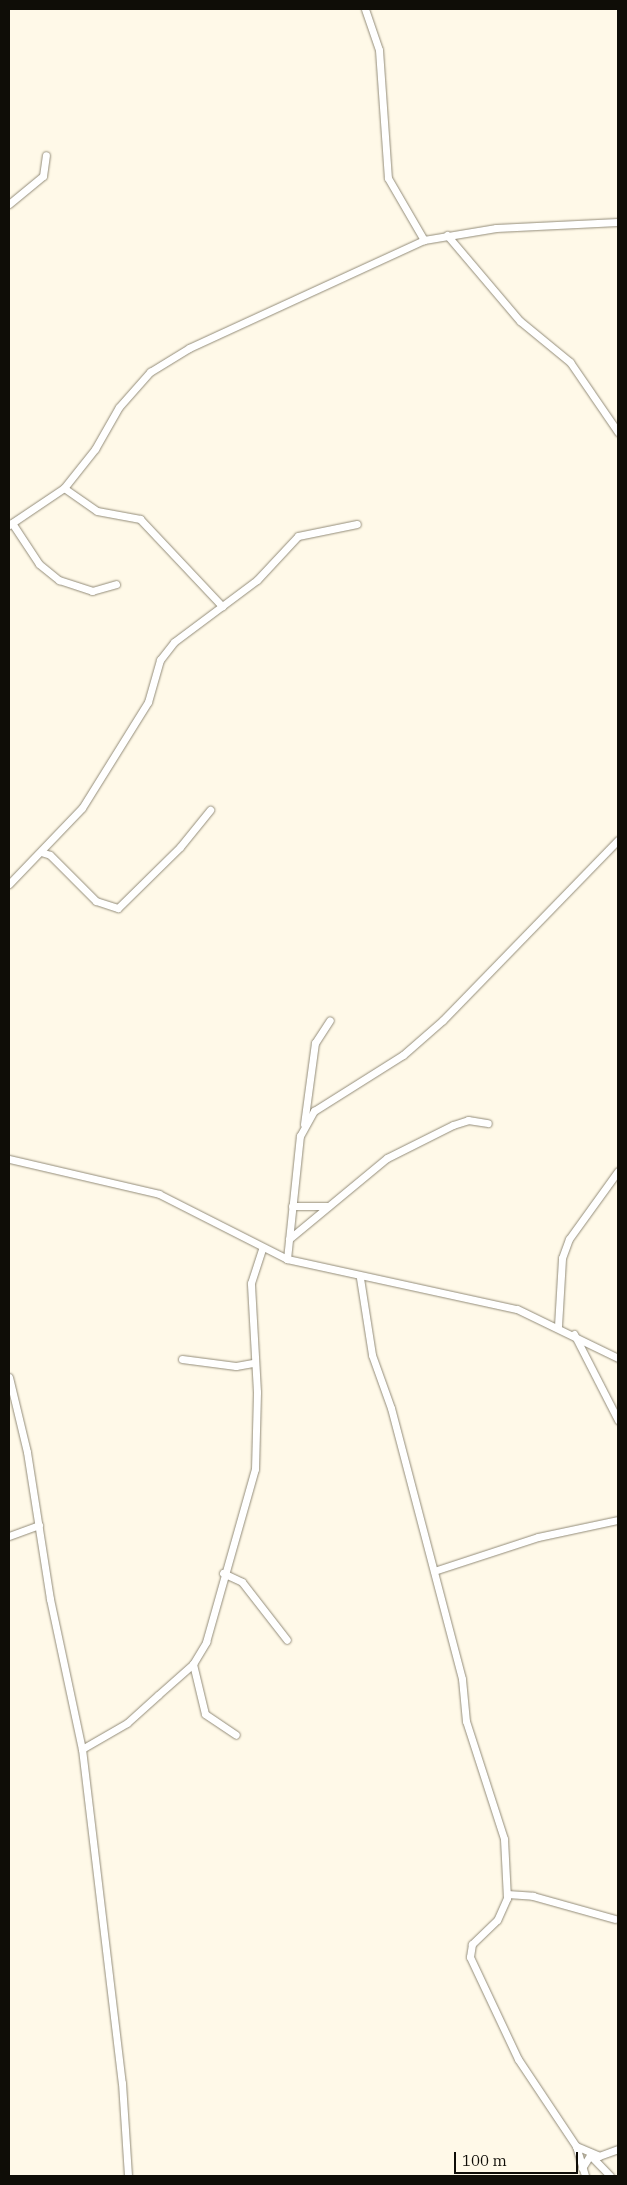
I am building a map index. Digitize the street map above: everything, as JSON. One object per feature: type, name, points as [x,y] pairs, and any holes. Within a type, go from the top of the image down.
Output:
[{"type":"street","points":[[365,9],[379,50],[388,178],[424,240]]},
{"type":"street","points":[[9,204],[43,176],[46,155]]},
{"type":"street","points":[[116,584],[92,591],[59,580],[39,564],[10,523],[64,488],[95,449],[119,406],[150,372],[189,348],[424,240],[496,228],[618,222]]},
{"type":"street","points":[[447,235],[520,321],[570,362],[618,432]]},
{"type":"street","points":[[64,488],[97,511],[140,519],[222,606]]},
{"type":"street","points":[[9,884],[78,814],[148,702],[165,652],[280,559],[298,536],[357,524]]},
{"type":"street","points":[[41,852],[50,855],[96,902],[118,908],[180,847],[210,810]]},
{"type":"street","points":[[304,1124],[325,1102],[403,1055],[443,1020],[618,840]]},
{"type":"street","points":[[287,1258],[292,1206],[315,1043],[330,1020]]},
{"type":"street","points":[[289,1239],[328,1206],[412,1144],[468,1120],[488,1123]]},
{"type":"street","points":[[9,1159],[159,1194],[207,1215],[262,1250],[287,1258],[360,1278],[517,1309],[558,1326],[618,1358]]},
{"type":"street","points":[[558,1326],[561,1268],[569,1239],[618,1171]]},
{"type":"street","points":[[292,1206],[328,1206]]},
{"type":"street","points":[[82,1748],[127,1723],[193,1664],[206,1642],[223,1573],[255,1469],[251,1283],[262,1250]]},
{"type":"street","points":[[360,1278],[372,1355],[391,1408],[466,1694],[466,1722],[504,1839],[507,1894],[497,1920],[472,1944],[470,1957],[518,2059],[576,2146],[585,2176]]},
{"type":"street","points":[[574,1334],[618,1420]]},
{"type":"street","points":[[182,1359],[236,1366],[253,1363]]},
{"type":"street","points":[[9,1377],[82,1748],[122,2083],[128,2176]]},
{"type":"street","points":[[434,1571],[538,1537],[618,1520]]},
{"type":"street","points":[[9,1536],[39,1525]]},
{"type":"street","points":[[223,1573],[242,1582],[287,1640]]},
{"type":"street","points":[[193,1664],[205,1714],[236,1735]]},
{"type":"street","points":[[507,1894],[533,1896],[615,1919]]},
{"type":"street","points":[[576,2146],[590,2155],[610,2176]]},
{"type":"street","points":[[582,2168],[590,2155],[618,2149]]}]
